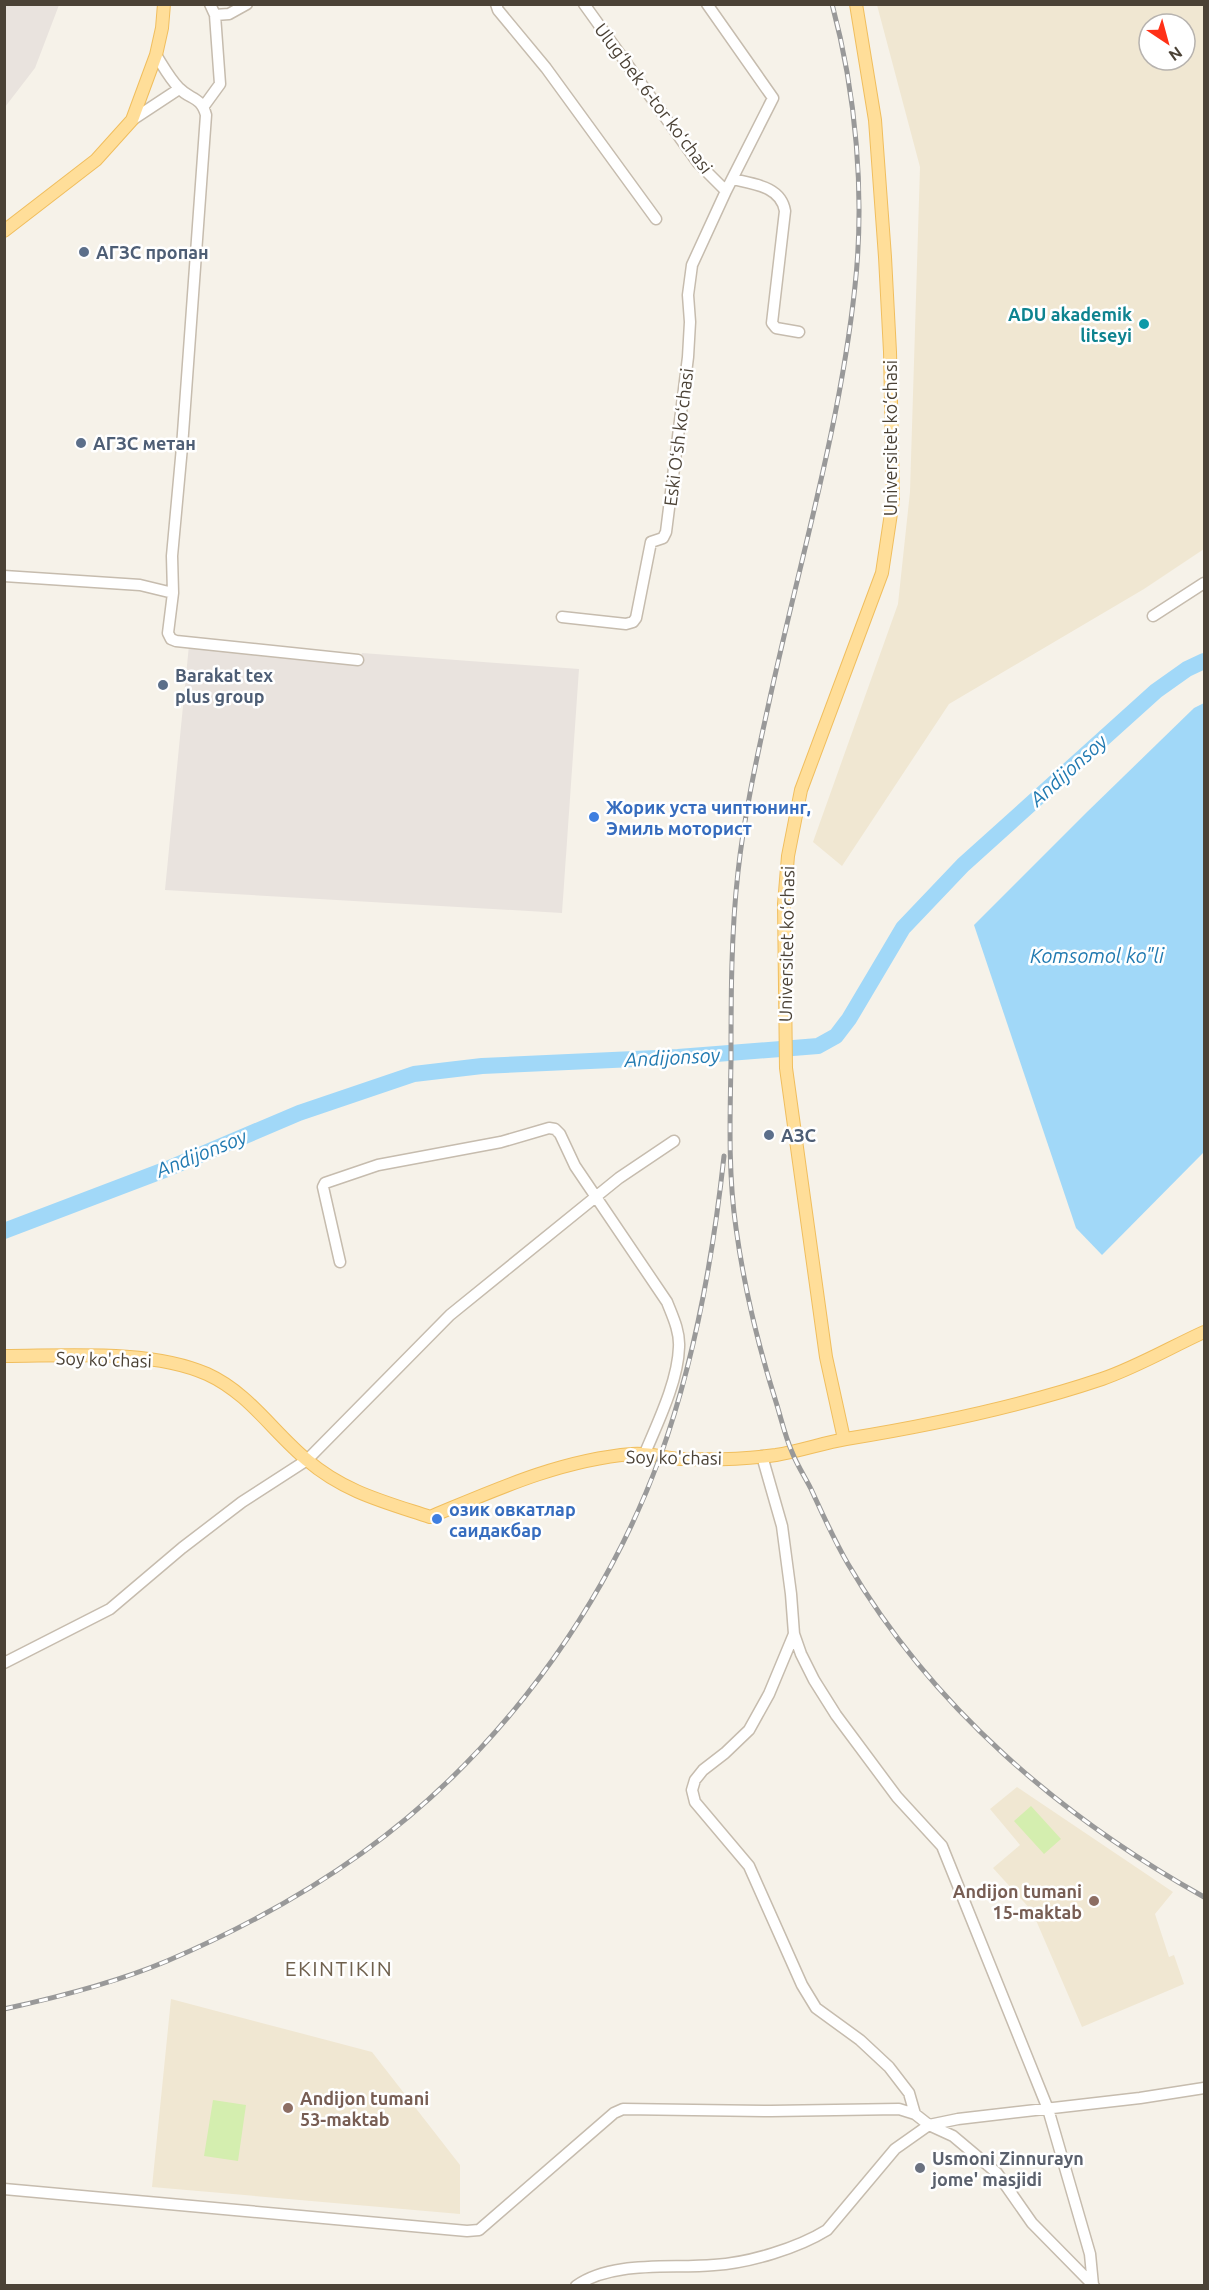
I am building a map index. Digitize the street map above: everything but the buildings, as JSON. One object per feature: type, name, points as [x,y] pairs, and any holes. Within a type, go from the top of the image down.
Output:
[{"type":"main road","points":[[4,231],[96,160],[132,120],[156,55],[164,4]]},
{"type":"main road","name":"Universitet kо‘chasi","points":[[844,1439],[826,1357],[786,1068],[784,904],[788,856],[801,790],[882,573],[892,500],[890,352],[885,257],[875,120],[856,4]]},
{"type":"main road","name":"Soy ko'chasi","points":[[4,1356],[137,1357],[176,1364],[208,1375],[262,1413],[307,1460],[354,1492],[430,1517],[506,1485],[573,1463],[645,1453],[685,1459],[762,1456],[792,1452],[844,1439],[895,1432],[1002,1408],[1103,1378],[1204,1332]]},
{"type":"street","points":[[204,106],[220,84],[216,15],[210,4]]},
{"type":"street","points":[[216,15],[229,14],[247,4]]},
{"type":"street","points":[[496,4],[498,10],[546,68],[656,219]]},
{"type":"street","name":"Ulug‘bek 6-tor koʻchasi","points":[[584,4],[698,163],[726,190]]},
{"type":"street","name":"Eski Oʻsh koʻchasi","points":[[562,617],[626,624],[633,622],[636,618],[651,542],[663,537],[666,532],[688,357],[689,280],[692,265],[726,190],[773,98],[707,4]]},
{"type":"street","points":[[156,55],[179,89],[204,106],[206,115],[190,346],[172,556],[173,593],[168,633],[171,639],[176,641],[358,660]]},
{"type":"street","points":[[132,120],[179,89]]},
{"type":"street","points":[[732,178],[771,189],[783,202],[785,211],[772,323],[776,328],[799,332]]},
{"type":"street","points":[[4,576],[140,585],[173,593]]},
{"type":"street","points":[[1153,616],[1204,584]]},
{"type":"street","points":[[340,1262],[323,1187],[330,1180],[378,1165],[501,1142],[549,1128],[555,1129],[560,1134],[575,1166],[667,1302],[676,1324],[680,1346],[669,1396],[645,1453]]},
{"type":"street","points":[[4,1663],[110,1609],[182,1548],[242,1502],[307,1460],[450,1315],[620,1178],[674,1141]]},
{"type":"street","points":[[762,1456],[782,1527],[794,1634],[801,1654],[836,1715],[897,1797],[942,1846],[1048,2109],[1090,2254],[1093,2285]]},
{"type":"street","points":[[794,1634],[769,1694],[749,1730],[703,1770],[695,1780],[692,1790],[695,1802],[749,1866],[802,1985],[816,2008],[860,2040],[889,2067],[909,2093],[915,2114]]},
{"type":"street","points":[[576,2286],[586,2278],[605,2272],[672,2265],[715,2265],[758,2257],[815,2238],[827,2230],[895,2149],[929,2125],[958,2119],[1204,2088]]},
{"type":"street","points":[[4,2189],[467,2231],[479,2230],[614,2113],[623,2109],[771,2111],[899,2109],[915,2114],[929,2125],[953,2136],[997,2173],[1032,2223],[1093,2285]]},
{"type":"shaded area","points":[[5,4],[59,5],[35,68],[5,107]]},
{"type":"shaded area","points":[[877,5],[1204,5],[1204,549],[1144,589],[949,704],[842,866],[813,842],[898,604],[910,492],[920,167]]},
{"type":"shaded area","points":[[189,645],[361,660],[362,653],[579,669],[562,913],[165,890]]},
{"type":"shaded area","name":"Andijon tumani 15-maktab","points":[[1017,1787],[1173,1892],[1155,1914],[1169,1957],[1174,1955],[1184,1984],[1082,2027],[1032,1911],[993,1868],[1020,1845],[990,1809]]},
{"type":"shaded area","name":"Andijon tumani 53-maktab","points":[[171,1999],[372,2052],[460,2165],[460,2214],[152,2187]]},
{"type":"green space","points":[[1031,1806],[1061,1839],[1044,1854],[1014,1821]]},
{"type":"green space","points":[[213,2100],[246,2105],[238,2161],[204,2156]]},
{"type":"water","name":"Komsomol ko\"li","points":[[1204,703],[1204,1152],[1102,1255],[1076,1228],[974,925],[1194,708]]},
{"type":"waterway","name":"Andijonsoy","points":[[4,1231],[167,1169],[299,1113],[414,1074],[482,1066],[678,1057],[818,1046],[836,1036],[849,1019],[903,928],[963,865],[1156,691],[1187,669],[1204,661]]},
{"type":"railway","points":[[832,4],[847,73],[856,144],[858,251],[848,339],[829,445],[759,748],[738,872],[732,966],[730,1145],[733,1207],[743,1272],[763,1359],[796,1462],[848,1564],[882,1616],[919,1665],[960,1711],[1004,1754],[1100,1831],[1151,1866],[1204,1897]]},
{"type":"railway","points":[[4,2009],[87,1989],[147,1969],[218,1938],[268,1912],[339,1869],[411,1814],[458,1772],[501,1726],[540,1677],[576,1625],[608,1571],[636,1515],[660,1457],[693,1346],[708,1270],[724,1156]]},
{"type":"place","name":"АГЗС пропан","points":[[84,252]]},
{"type":"place","name":"ADU akademik litseyi","points":[[1144,324]]},
{"type":"place","name":"АГЗС метан","points":[[81,443]]},
{"type":"place","name":"Barakat tex plus group","points":[[163,685]]},
{"type":"place","name":"Жорик уста чиптюнинг, Эмиль моторист","points":[[594,817]]},
{"type":"place","name":"АЗС","points":[[769,1135]]},
{"type":"place","name":"озик овкатлар саидакбар","points":[[437,1519]]},
{"type":"place","name":"Andijon tumani 15-maktab","points":[[1094,1901]]},
{"type":"place","name":"Andijon tumani 53-maktab","points":[[288,2108]]},
{"type":"place","name":"Usmoni Zinnurayn jome' masjidi","points":[[920,2168]]},
{"type":"district","name":"EKINTIKIN","points":[[339,1968]]}]
